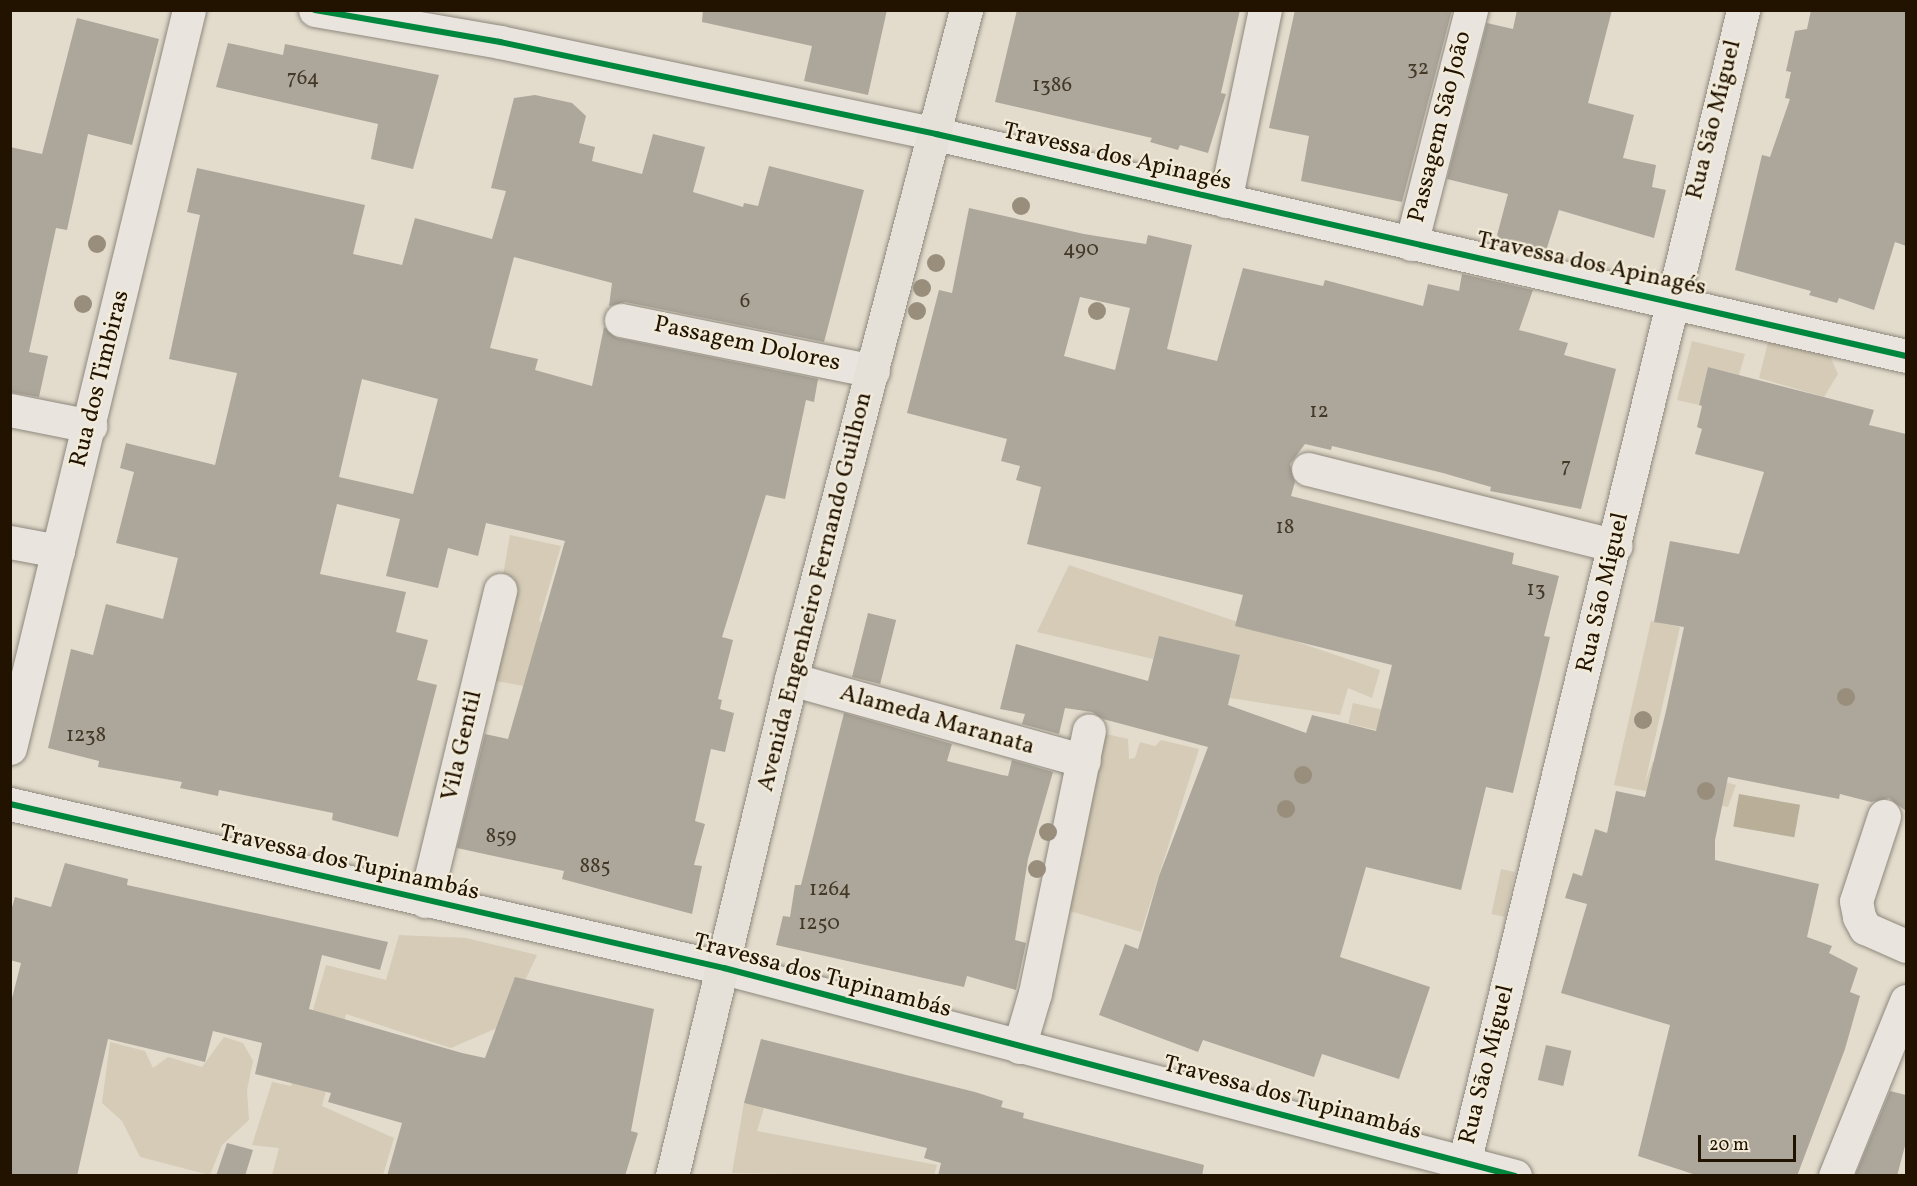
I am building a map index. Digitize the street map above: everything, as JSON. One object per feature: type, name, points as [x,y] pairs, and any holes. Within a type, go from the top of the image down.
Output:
[{"type":"main road","name":"Avenida Engenheiro Fernando Guilhon","points":[[672,1176],[724,968],[791,679],[936,134],[966,10]]},
{"type":"street","name":"Rua dos Timbiras","points":[[10,747],[90,426],[189,10]]},
{"type":"street","name":"Travessa dos Apinagés","points":[[315,10],[500,42],[936,134],[1411,244],[1670,300],[1906,356]]},
{"type":"street","points":[[1224,201],[1265,10]]},
{"type":"street","name":"Passagem São João","points":[[1411,244],[1471,10]]},
{"type":"street","name":"Rua São Miguel","points":[[1463,1169],[1616,546],[1670,300],[1743,10]]},
{"type":"street","name":"Passagem Dolores","points":[[621,320],[873,370]]},
{"type":"street","points":[[10,410],[90,426]]},
{"type":"street","points":[[1308,469],[1616,546]]},
{"type":"street","points":[[10,542],[58,551]]},
{"type":"street","name":"Vila Gentil","points":[[424,901],[500,590]]},
{"type":"street","name":"Alameda Maranata","points":[[791,679],[1086,745],[1035,993],[1018,1047]]},
{"type":"street","name":"Travessa dos Tupinambás","points":[[10,804],[424,901],[724,968],[1463,1169],[1515,1176]]},
{"type":"street","points":[[1884,816],[1856,901],[1858,917],[1865,928],[1906,946]]},
{"type":"street","points":[[1834,1176],[1906,1001]]},
{"type":"shaded area","points":[[1769,339],[1830,356],[1838,374],[1824,397],[1759,378]]},
{"type":"shaded area","points":[[1692,341],[1745,354],[1739,375],[1708,367],[1699,405],[1677,400]]},
{"type":"shaded area","points":[[510,535],[561,546],[539,621],[576,636],[524,686],[485,679]]},
{"type":"shaded area","points":[[1069,565],[1380,670],[1372,698],[1348,688],[1340,715],[1230,698],[1240,655],[1159,637],[1153,659],[1037,632]]},
{"type":"shaded area","points":[[1651,621],[1680,627],[1645,783],[1653,761],[1736,785],[1728,807],[1614,785]]},
{"type":"shaded area","points":[[1353,703],[1426,720],[1421,740],[1348,723]]},
{"type":"shaded area","points":[[1098,732],[1128,739],[1129,759],[1135,758],[1140,742],[1155,746],[1161,740],[1199,749],[1141,932],[1063,909]]},
{"type":"shaded area","points":[[1739,794],[1800,805],[1794,837],[1733,826]]},
{"type":"shaded area","points":[[1501,869],[1515,872],[1505,917],[1491,914]]},
{"type":"shaded area","points":[[399,935],[466,938],[537,955],[504,1025],[451,1048],[346,1014],[322,1106],[394,1138],[383,1175],[272,1175],[279,1148],[252,1145],[272,1082],[291,1086],[326,965],[386,980]]},
{"type":"shaded area","points":[[224,1037],[243,1043],[253,1061],[247,1090],[249,1120],[222,1145],[210,1175],[140,1157],[122,1121],[102,1103],[110,1042],[145,1051],[153,1068],[168,1057],[202,1067]]},
{"type":"shaded area","points":[[744,1103],[764,1108],[757,1131],[937,1165],[934,1176],[732,1173]]},
{"type":"building","points":[[703,10],[887,10],[868,95],[804,81],[812,46],[702,22]]},
{"type":"building","points":[[1017,10],[1240,10],[1221,93],[1226,94],[1208,153],[1180,145],[1178,150],[1150,142],[1152,138],[995,102]]},
{"type":"building","points":[[1295,10],[1452,10],[1402,202],[1301,181],[1309,136],[1269,128]]},
{"type":"building","points":[[1517,10],[1612,10],[1588,103],[1634,115],[1623,158],[1656,165],[1652,187],[1666,190],[1654,238],[1559,210],[1545,254],[1495,243],[1508,194],[1447,179],[1487,23],[1513,29]]},
{"type":"building","points":[[1811,10],[1906,10],[1906,246],[1895,242],[1874,310],[1839,298],[1837,303],[1809,295],[1811,291],[1735,270],[1762,155],[1770,157],[1790,99],[1785,98],[1791,72],[1786,71],[1795,31],[1807,29]]},
{"type":"building","points":[[77,18],[159,39],[132,145],[88,134],[67,230],[56,228],[29,352],[48,356],[39,397],[10,392],[10,147],[42,154]]},
{"type":"building","points":[[228,43],[283,55],[285,44],[439,75],[413,169],[371,159],[378,124],[216,87]]},
{"type":"building","points":[[535,95],[572,103],[586,116],[579,143],[595,147],[592,161],[642,174],[653,134],[705,147],[693,192],[743,207],[744,203],[758,206],[769,166],[864,190],[824,342],[625,302],[609,306],[612,283],[514,257],[490,348],[538,359],[535,370],[592,386],[604,327],[617,338],[818,379],[814,402],[806,400],[785,499],[766,495],[722,637],[733,640],[718,699],[722,700],[720,709],[734,713],[725,752],[711,749],[695,821],[705,824],[694,865],[702,866],[692,914],[562,879],[564,871],[457,848],[485,734],[508,739],[565,541],[486,523],[478,556],[448,548],[438,588],[386,576],[400,519],[337,504],[320,574],[406,592],[396,632],[428,640],[417,680],[437,685],[398,837],[332,820],[333,813],[219,790],[218,796],[180,788],[182,782],[98,767],[99,761],[48,748],[71,649],[93,655],[106,604],[163,619],[178,558],[116,543],[134,472],[120,468],[126,443],[215,465],[237,373],[169,359],[200,215],[187,212],[197,168],[365,205],[353,254],[402,265],[415,218],[492,239],[506,191],[491,188],[514,98]],"holes":[[[362,379],[438,399],[413,494],[339,477]]]},
{"type":"building","points":[[969,208],[1084,234],[1146,244],[1148,235],[1192,245],[1167,349],[1217,361],[1243,268],[1323,286],[1325,280],[1423,306],[1428,284],[1459,291],[1462,274],[1533,290],[1519,330],[1568,343],[1564,355],[1616,369],[1581,509],[1490,491],[1491,487],[1443,473],[1332,446],[1331,450],[1305,444],[1290,464],[1295,482],[1291,496],[1514,553],[1512,564],[1559,576],[1544,636],[1550,637],[1513,793],[1486,787],[1461,890],[1366,867],[1340,957],[1430,987],[1399,1079],[1322,1054],[1314,1077],[1203,1040],[1198,1052],[1099,1015],[1125,944],[1138,949],[1159,876],[1208,747],[1103,719],[1092,712],[1065,708],[1059,734],[1022,724],[1025,714],[1000,709],[1016,644],[1148,681],[1159,636],[1240,655],[1228,705],[1306,733],[1312,715],[1376,731],[1392,665],[1235,626],[1243,595],[1027,544],[1041,487],[1016,480],[1020,466],[1001,461],[1007,439],[907,413],[939,290],[952,293]],"holes":[[[1080,297],[1130,308],[1115,370],[1064,356]]]},
{"type":"building","points":[[1708,367],[1874,410],[1869,425],[1906,434],[1906,811],[1889,798],[1871,802],[1840,794],[1839,799],[1728,777],[1715,840],[1715,860],[1819,884],[1807,937],[1832,946],[1829,953],[1858,968],[1850,992],[1860,996],[1845,1049],[1797,1176],[1699,1176],[1638,1156],[1670,1025],[1561,993],[1587,904],[1565,898],[1573,873],[1582,876],[1595,829],[1607,833],[1616,791],[1645,797],[1666,711],[1684,627],[1654,622],[1670,541],[1739,554],[1764,472],[1695,454],[1702,429],[1697,427],[1702,406],[1699,405]]},
{"type":"building","points":[[868,613],[896,620],[880,684],[852,677]]},
{"type":"building","points":[[844,713],[952,744],[947,761],[1008,776],[1012,760],[1053,772],[1028,859],[1015,940],[1026,943],[1016,990],[967,976],[964,987],[776,945],[783,916],[790,917],[795,885],[801,885]]},
{"type":"building","points":[[65,863],[128,879],[127,885],[388,942],[380,970],[322,955],[309,1009],[462,1053],[485,1058],[515,977],[654,1009],[631,1131],[638,1133],[625,1176],[387,1176],[402,1123],[328,1102],[331,1093],[255,1074],[262,1043],[213,1031],[205,1062],[108,1039],[77,1176],[10,1176],[10,1006],[21,963],[10,960],[10,914],[15,897],[51,907]]},
{"type":"building","points":[[761,1039],[975,1092],[1003,1101],[1001,1107],[1024,1113],[1023,1118],[1204,1165],[1202,1176],[938,1176],[941,1163],[924,1158],[927,1148],[744,1103]]},
{"type":"building","points":[[1546,1045],[1571,1051],[1563,1086],[1538,1080]]},
{"type":"building","points":[[1890,1091],[1906,1095],[1906,1142],[1897,1176],[1855,1176]]},
{"type":"building","points":[[227,1143],[253,1150],[245,1176],[216,1176]]},
{"type":"cycle path","points":[[315,10],[500,42],[936,134],[1906,356]]},
{"type":"cycle path","points":[[10,804],[724,968],[1515,1176]]}]
